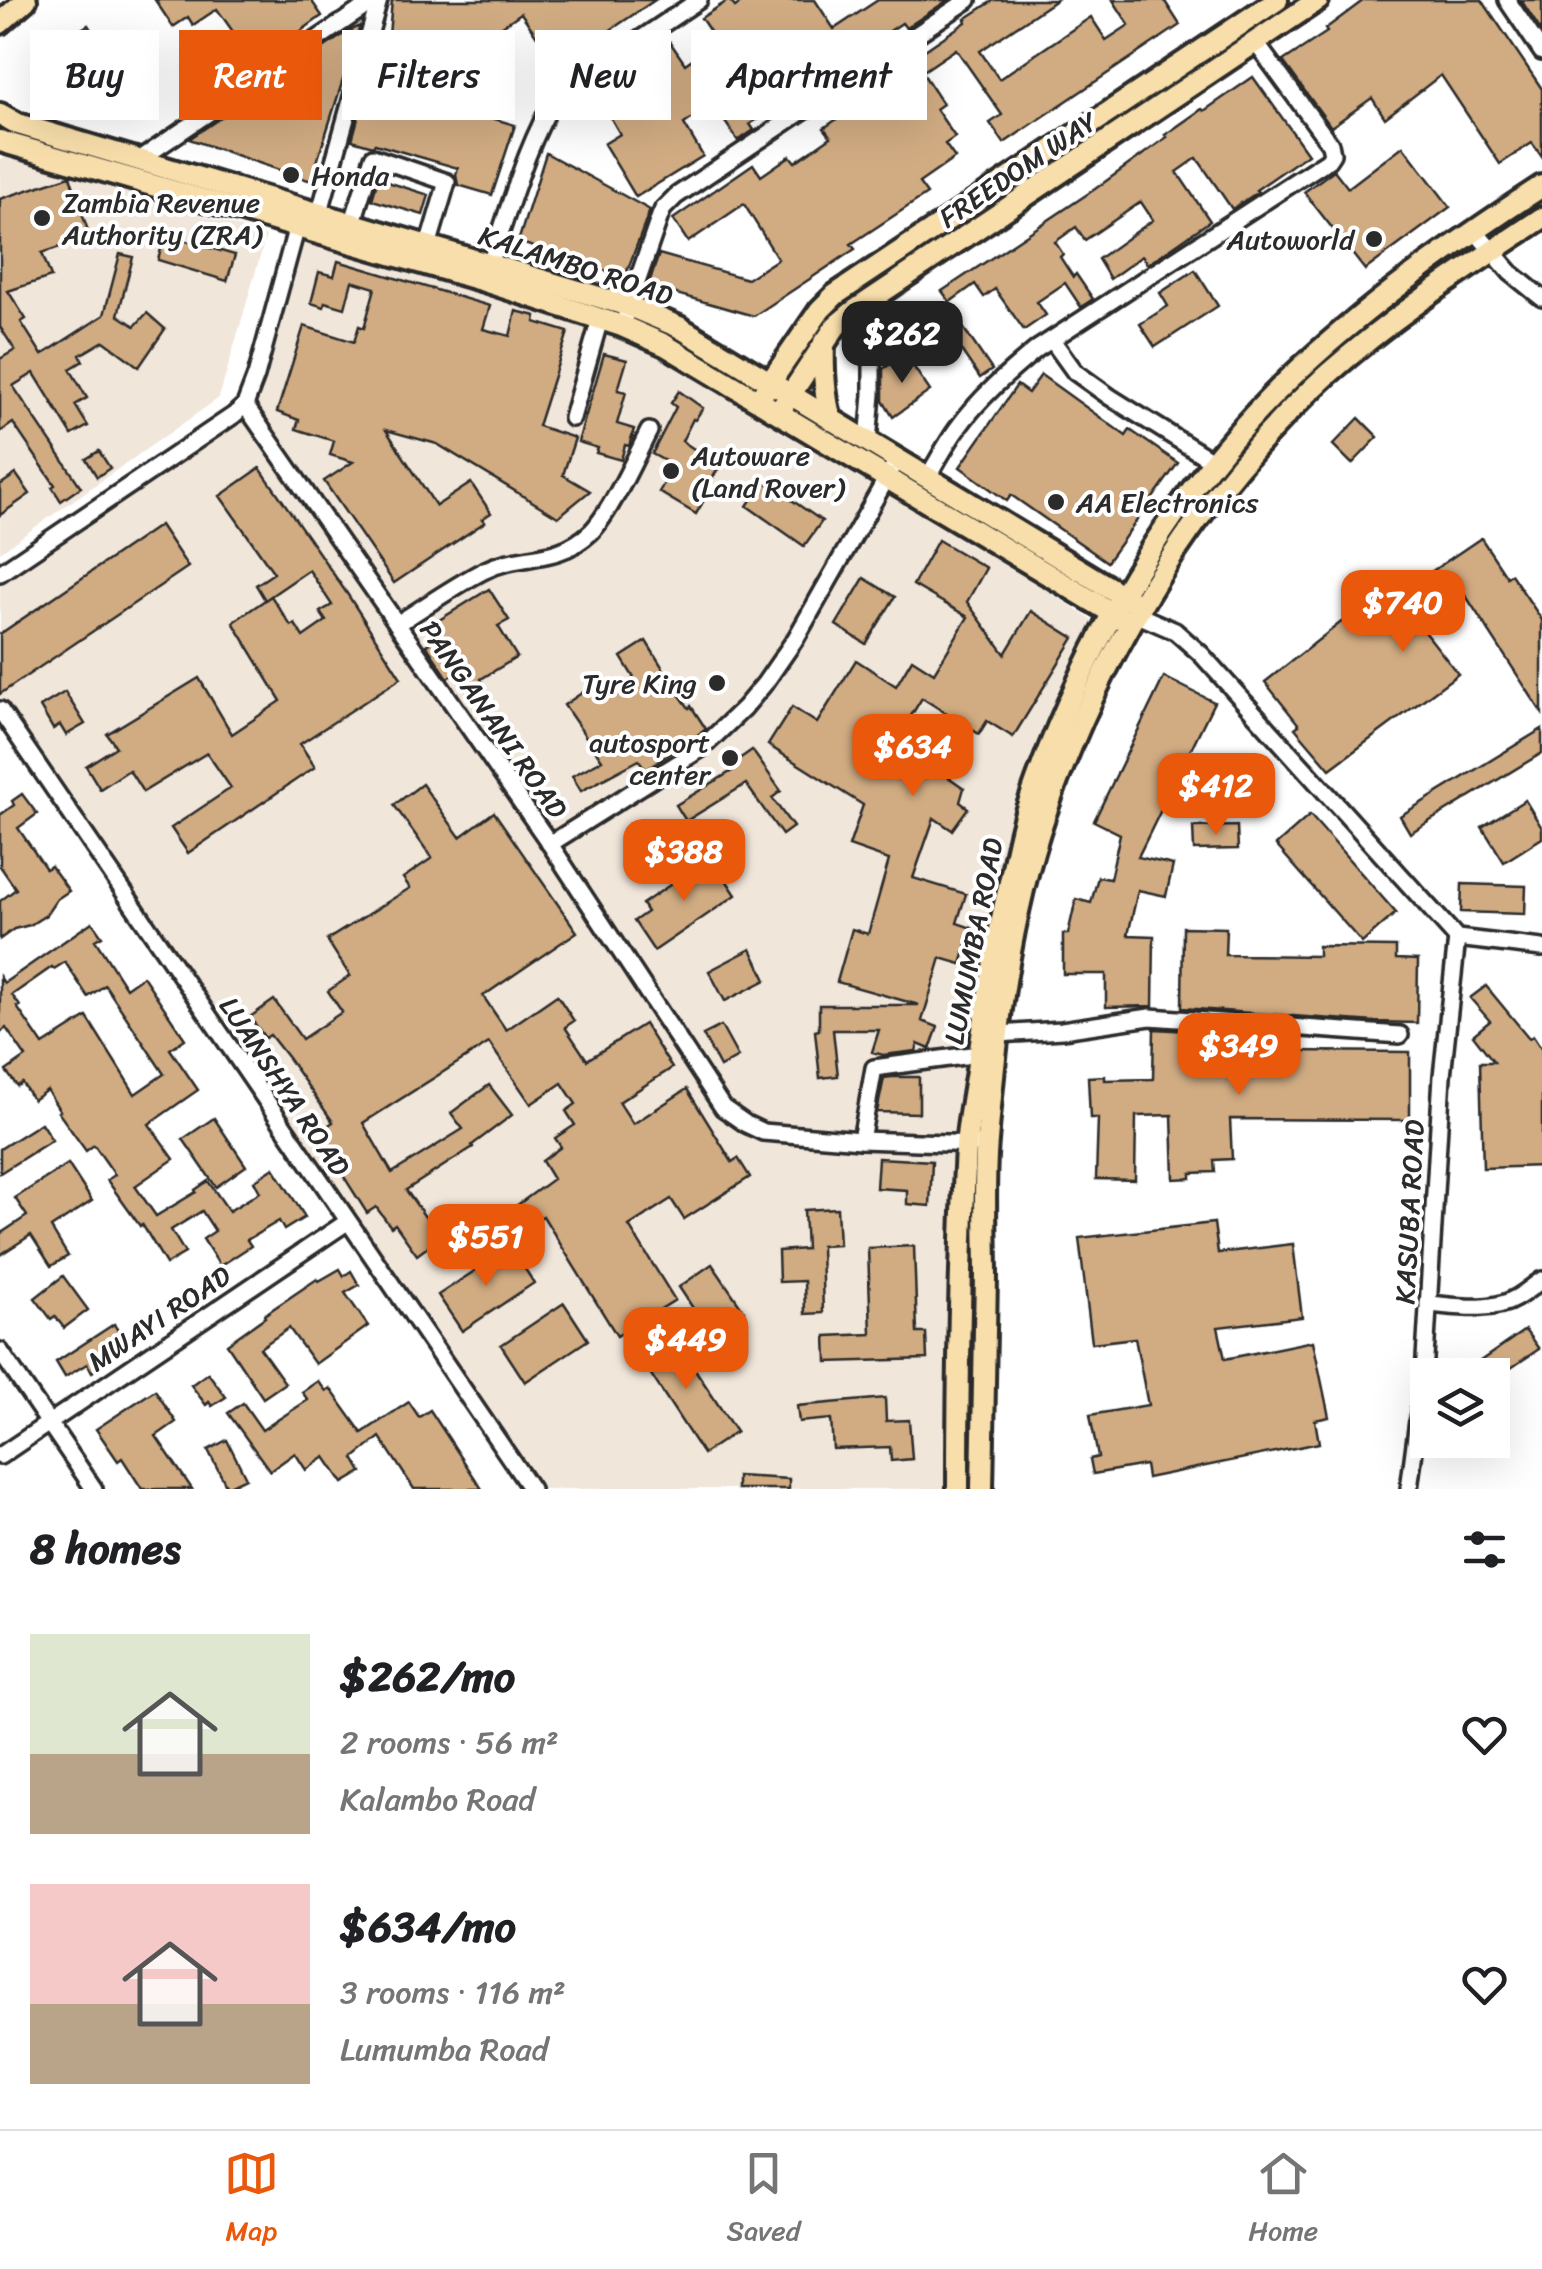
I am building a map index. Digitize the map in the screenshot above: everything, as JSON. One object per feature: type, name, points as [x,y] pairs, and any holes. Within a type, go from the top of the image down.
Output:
[{"type":"main road","points":[[0,23],[26,0]]},
{"type":"main road","name":"FREEDOM WAY","points":[[758,401],[820,310],[835,295],[1277,0]]},
{"type":"main road","name":"FREEDOM WAY","points":[[784,404],[836,326],[860,306],[1256,43],[1291,7],[1318,0]]},
{"type":"main road","name":"KALAMBO ROAD","points":[[0,114],[18,124],[306,217],[626,316],[679,328],[769,382],[784,404],[1130,611]]},
{"type":"main road","name":"KALAMBO ROAD","points":[[0,140],[428,246],[600,319],[626,316],[665,345],[758,401],[784,404],[831,420],[868,442],[892,469],[927,478],[1130,611]]},
{"type":"main road","name":"LUMUMBA ROAD","points":[[982,1489],[976,1144],[1025,884],[1044,817],[1080,724],[1184,502],[1214,462],[1288,380],[1340,334],[1474,230],[1542,186]]},
{"type":"main road","name":"LUMUMBA ROAD","points":[[958,1489],[979,1054],[992,965],[1028,806],[1065,712],[1130,611],[1200,515],[1242,462],[1305,396],[1403,312],[1542,218]]},
{"type":"main road","points":[[824,342],[826,404],[831,420]]},
{"type":"street","points":[[139,160],[377,0]]},
{"type":"street","points":[[0,573],[245,405],[377,0]]},
{"type":"street","points":[[487,272],[544,115],[557,96],[699,0]]},
{"type":"street","points":[[626,316],[660,216],[676,196],[968,0]]},
{"type":"street","points":[[1507,0],[1542,52]]},
{"type":"street","points":[[927,478],[956,430],[1016,366],[1328,160],[1332,154],[1330,144],[1256,43]]},
{"type":"street","points":[[352,225],[373,157],[447,182],[428,246]]},
{"type":"street","points":[[1474,230],[1510,273],[1542,298]]},
{"type":"street","points":[[860,306],[872,341],[868,442]]},
{"type":"street","points":[[572,418],[600,319]]},
{"type":"street","points":[[1052,340],[1076,372],[1214,462]]},
{"type":"street","name":"PANGANANI ROAD","points":[[245,405],[550,844],[723,1108],[763,1132],[976,1144]]},
{"type":"street","points":[[397,624],[486,569],[519,559],[549,556],[592,531],[649,432]]},
{"type":"street","points":[[550,844],[702,748],[744,708],[796,638],[892,469]]},
{"type":"street","points":[[1130,611],[1175,630],[1201,654],[1458,938],[1542,948]]},
{"type":"street","name":"LUANSHYA ROAD","points":[[0,710],[530,1489]]},
{"type":"street","name":"KASUBA ROAD","points":[[1409,1489],[1424,1374],[1442,1076],[1458,938]]},
{"type":"street","points":[[999,1034],[1062,1030],[1150,1017],[1400,1035]]},
{"type":"street","points":[[861,1140],[874,1068],[979,1054]]},
{"type":"street","name":"MWAYI ROAD","points":[[0,1456],[347,1222]]},
{"type":"street","points":[[1428,1304],[1464,1307],[1504,1303],[1542,1280]]},
{"type":"street","points":[[0,1351],[94,1489]]},
{"type":"shaded area","points":[[10,156],[266,236],[219,398],[0,552],[0,160]]},
{"type":"shaded area","points":[[294,212],[624,312],[1095,622],[1056,706],[1027,804],[979,1054],[959,1489],[525,1489],[0,712],[0,579],[248,409]]},
{"type":"building","points":[[155,0],[311,0],[322,16],[302,30],[232,30],[217,9],[193,25],[188,17],[173,27]]},
{"type":"building","points":[[392,0],[655,0],[610,30],[535,30],[535,34],[521,13],[497,30],[390,30]]},
{"type":"building","points":[[729,0],[735,7],[745,0],[815,0],[834,29],[878,0],[948,0],[906,28],[902,23],[891,30],[709,30],[701,18]]},
{"type":"building","points":[[994,0],[1056,0],[980,51],[999,79],[1091,17],[1106,40],[1129,25],[1113,0],[1164,0],[1180,25],[1004,143],[990,123],[1002,115],[956,49],[927,69],[927,49]]},
{"type":"building","points":[[1364,0],[1482,0],[1542,89],[1542,157],[1532,143],[1500,164],[1441,75],[1385,118],[1372,98],[1331,127],[1283,61],[1327,32],[1325,29]]},
{"type":"building","points":[[1521,0],[1542,0],[1542,32],[1541,31]]},
{"type":"building","points":[[342,35],[342,83],[311,181],[189,139],[217,120],[322,120],[322,49]]},
{"type":"building","points":[[671,43],[685,64],[691,60],[691,119],[684,124],[703,156],[636,197],[604,144],[620,134],[612,120],[671,120]]},
{"type":"building","points":[[1253,77],[1308,154],[1258,192],[1232,209],[1197,158],[1177,172],[1210,221],[1148,264],[1142,256],[1110,279],[1098,259],[1153,220],[1141,202],[1085,240],[1076,227],[1055,242],[1073,277],[1076,274],[1093,299],[1081,307],[1065,283],[1037,302],[1046,315],[1024,330],[995,289],[984,297],[975,284],[950,302],[942,291],[1095,189],[1165,135]]},
{"type":"building","points":[[927,80],[943,104],[936,109],[955,137],[945,144],[955,158],[919,183],[927,194],[851,244],[855,249],[754,316],[648,286],[659,254],[747,279],[778,259],[744,204],[688,242],[673,219],[753,164],[761,176],[790,156],[795,162],[831,137],[824,128],[836,120],[927,120]]},
{"type":"building","points":[[358,120],[498,120],[515,125],[492,195],[458,185],[458,168],[352,140]]},
{"type":"building","points":[[724,120],[756,120],[750,124],[754,130],[738,141]]},
{"type":"building","name":"Autoworld","points":[[1403,146],[1450,207],[1365,270],[1304,192],[1334,170],[1348,188]]},
{"type":"building","points":[[546,153],[650,210],[625,277],[518,242]]},
{"type":"building","points":[[70,176],[90,237],[42,253],[51,277],[8,291],[26,319],[21,322],[42,355],[104,315],[120,254],[133,257],[118,315],[135,326],[147,313],[165,329],[139,367],[104,341],[80,355],[83,361],[70,369],[87,398],[75,405],[88,426],[72,435],[34,373],[13,386],[81,487],[61,501],[52,487],[55,485],[13,423],[0,432],[0,359],[15,350],[0,327],[0,199]]},
{"type":"building","points":[[378,179],[429,195],[423,215],[372,200]]},
{"type":"building","points":[[165,235],[235,255],[227,281],[158,260]]},
{"type":"building","points":[[338,261],[490,306],[483,329],[510,336],[516,311],[536,316],[535,322],[568,332],[538,426],[575,438],[563,475],[590,491],[558,517],[437,444],[386,430],[436,506],[471,483],[491,513],[482,519],[485,522],[394,583],[324,481],[353,462],[330,455],[334,441],[296,429],[299,420],[277,412],[304,326],[354,342],[359,326],[364,328],[375,288],[352,281],[345,308],[325,302],[324,307],[311,303],[319,272],[334,276]]},
{"type":"building","points":[[1195,270],[1218,306],[1155,347],[1140,324],[1168,306],[1160,293]]},
{"type":"building","points":[[958,320],[992,370],[980,378],[946,328]]},
{"type":"building","points":[[604,354],[627,360],[618,390],[626,392],[617,424],[634,429],[621,460],[596,453],[598,448],[578,442]]},
{"type":"building","points":[[905,354],[930,391],[893,417],[883,401],[883,369]]},
{"type":"building","points":[[1041,375],[1126,436],[1130,430],[1178,463],[1107,562],[1011,495],[1007,501],[960,467],[1017,385],[1028,393]]},
{"type":"building","points":[[679,391],[703,408],[682,441],[720,466],[703,493],[707,495],[696,514],[659,492],[674,466],[652,454],[676,407],[671,403]]},
{"type":"building","points":[[1359,418],[1378,437],[1352,464],[1333,445]]},
{"type":"building","points":[[99,451],[110,468],[97,477],[86,459]]},
{"type":"building","points":[[260,468],[401,678],[300,744],[315,767],[188,853],[171,828],[231,788],[207,753],[143,792],[129,770],[100,789],[86,766],[116,747],[107,734],[199,678],[232,734],[281,701],[233,622],[271,596],[303,637],[326,621],[320,612],[332,605],[309,570],[265,600],[256,585],[274,573],[220,496]]},
{"type":"building","points":[[16,474],[30,494],[0,515],[0,485]]},
{"type":"building","points":[[764,481],[822,521],[804,546],[747,506]]},
{"type":"building","points":[[160,525],[188,567],[0,694],[0,634]]},
{"type":"building","points":[[1481,538],[1542,620],[1542,713],[1464,593],[1419,624],[1458,674],[1330,769],[1295,728],[1299,725],[1265,682],[1354,612],[1360,620]]},
{"type":"building","points":[[938,540],[986,568],[967,602],[1005,654],[1031,611],[1074,638],[1013,737],[987,721],[979,734],[922,698],[888,753],[917,774],[923,765],[964,788],[960,802],[968,808],[952,830],[934,818],[913,878],[966,894],[957,923],[972,928],[961,964],[941,958],[922,1021],[938,1027],[930,1049],[918,1044],[916,1051],[883,1055],[872,1052],[879,1030],[833,1030],[838,1076],[820,1078],[815,1031],[819,1030],[819,1005],[919,1005],[837,982],[852,929],[868,934],[889,860],[849,846],[863,805],[768,745],[792,707],[817,723],[856,660],[896,686],[912,659],[934,673],[968,617],[913,585]]},
{"type":"building","points":[[864,578],[895,597],[866,644],[836,625]]},
{"type":"building","points":[[489,589],[509,620],[498,626],[517,657],[481,679],[487,690],[472,699],[456,673],[448,678],[426,645],[435,640],[428,627]]},
{"type":"building","points":[[646,641],[706,729],[646,770],[639,760],[581,791],[572,776],[602,760],[564,705],[598,682],[608,696],[634,678],[621,657]]},
{"type":"building","points":[[1164,677],[1214,702],[1138,857],[1173,865],[1166,896],[1138,890],[1128,935],[1154,936],[1153,1006],[1106,1007],[1106,974],[1063,974],[1063,934],[1068,934],[1076,899],[1091,903],[1098,877],[1110,879],[1120,834],[1094,821]]},
{"type":"building","points":[[65,692],[85,724],[66,735],[60,725],[53,729],[40,707]]},
{"type":"building","points":[[1542,729],[1542,753],[1410,833],[1400,816]]},
{"type":"building","points":[[752,750],[781,791],[772,798],[793,827],[782,835],[746,784],[686,821],[676,805],[735,769],[732,764]]},
{"type":"building","points":[[422,784],[460,837],[494,812],[577,932],[483,996],[506,1030],[557,995],[574,1021],[565,1027],[587,1060],[644,1024],[672,1068],[619,1102],[633,1124],[687,1089],[732,1162],[738,1158],[750,1177],[684,1219],[671,1199],[629,1226],[675,1300],[617,1336],[543,1216],[530,1224],[516,1206],[553,1179],[542,1161],[561,1147],[555,1138],[575,1125],[566,1111],[576,1104],[562,1083],[531,1104],[489,1043],[363,1123],[392,1173],[463,1129],[451,1113],[489,1085],[512,1115],[473,1147],[406,1190],[440,1238],[417,1255],[395,1224],[391,1227],[376,1207],[367,1213],[314,1135],[333,1122],[270,1035],[265,1038],[250,1017],[274,1000],[302,1039],[342,1012],[328,991],[350,976],[327,940],[410,888],[403,878],[432,858],[394,805]]},
{"type":"building","points":[[22,794],[37,814],[18,828],[46,869],[51,866],[69,891],[57,899],[46,915],[0,939],[0,901],[16,889],[0,866],[0,815]]},
{"type":"building","points":[[1525,800],[1542,828],[1542,838],[1504,862],[1482,827]]},
{"type":"building","points":[[1310,815],[1396,913],[1362,943],[1276,845]]},
{"type":"building","points":[[1237,826],[1238,849],[1194,850],[1193,827]]},
{"type":"building","points":[[711,857],[736,895],[654,951],[634,921],[647,912],[642,904]]},
{"type":"building","points":[[1462,884],[1526,886],[1525,914],[1461,912]]},
{"type":"building","points":[[92,922],[102,936],[95,940],[126,988],[143,976],[185,1039],[170,1049],[198,1090],[149,1124],[174,1159],[135,1186],[156,1216],[208,1181],[229,1211],[260,1192],[254,1181],[274,1168],[305,1217],[284,1230],[279,1221],[247,1240],[251,1246],[220,1266],[203,1239],[215,1231],[202,1211],[171,1230],[185,1253],[166,1264],[142,1224],[107,1180],[115,1175],[94,1145],[86,1151],[47,1090],[33,1100],[22,1083],[17,1086],[6,1071],[26,1057],[6,1028],[0,1033],[0,977],[4,983]],"holes":[[[65,962],[88,997],[105,985],[164,1074],[135,1094],[87,1017],[43,1045],[12,995]]]},
{"type":"building","points":[[1183,927],[1226,928],[1225,955],[1318,956],[1318,946],[1396,947],[1396,959],[1418,960],[1417,1023],[1182,1008]]},
{"type":"building","points":[[751,949],[766,980],[725,1001],[709,971]]},
{"type":"building","points":[[1486,986],[1542,1050],[1542,1166],[1483,1168],[1480,1062],[1494,1062],[1473,1035],[1490,1021],[1470,998]]},
{"type":"building","points":[[721,1026],[738,1057],[720,1067],[703,1035]]},
{"type":"building","points":[[1154,1029],[1189,1031],[1188,1050],[1410,1052],[1410,1120],[1230,1119],[1232,1159],[1214,1160],[1215,1172],[1191,1173],[1191,1178],[1174,1179],[1172,1115],[1136,1116],[1135,1180],[1096,1179],[1098,1118],[1090,1118],[1088,1077],[1153,1079]]},
{"type":"building","points":[[919,1077],[919,1113],[877,1112],[884,1078]]},
{"type":"building","points":[[214,1118],[246,1166],[216,1187],[183,1139]]},
{"type":"building","points":[[41,1123],[52,1140],[0,1173],[0,1149]]},
{"type":"building","points":[[878,1158],[932,1161],[930,1206],[907,1204],[907,1190],[876,1188]]},
{"type":"building","points":[[68,1164],[92,1201],[51,1228],[68,1256],[51,1266],[31,1235],[0,1255],[0,1234],[27,1216],[15,1198]]},
{"type":"building","points":[[837,1208],[839,1245],[821,1246],[823,1313],[805,1314],[804,1281],[779,1282],[778,1251],[806,1249],[804,1210]]},
{"type":"building","points":[[1214,1223],[1218,1253],[1293,1244],[1302,1317],[1218,1327],[1225,1359],[1313,1341],[1329,1417],[1315,1420],[1319,1443],[1147,1478],[1145,1465],[1093,1474],[1090,1459],[1098,1457],[1090,1415],[1148,1405],[1135,1338],[1092,1343],[1079,1238]]},
{"type":"building","points":[[914,1246],[917,1333],[926,1333],[927,1359],[827,1362],[826,1336],[871,1334],[868,1248]]},
{"type":"building","points":[[511,1247],[534,1283],[462,1331],[438,1295]]},
{"type":"building","points":[[712,1264],[744,1311],[710,1334],[679,1287]]},
{"type":"building","points":[[340,1269],[344,1276],[351,1271],[359,1285],[345,1293],[368,1326],[315,1364],[289,1328],[260,1348],[285,1383],[263,1398],[227,1344],[317,1279]]},
{"type":"building","points":[[63,1276],[88,1310],[64,1328],[55,1316],[51,1319],[35,1298]]},
{"type":"building","points":[[564,1303],[588,1340],[525,1382],[501,1345]]},
{"type":"building","points":[[114,1324],[120,1334],[115,1338],[124,1351],[92,1372],[87,1364],[65,1377],[56,1362]]},
{"type":"building","points":[[1525,1330],[1539,1349],[1510,1369],[1510,1358],[1485,1358]]},
{"type":"building","points":[[670,1331],[736,1432],[703,1454],[637,1353]]},
{"type":"building","points":[[208,1373],[226,1397],[212,1406],[209,1402],[206,1405],[191,1385]]},
{"type":"building","points":[[318,1381],[326,1391],[330,1388],[362,1433],[409,1402],[419,1417],[430,1410],[482,1489],[414,1489],[380,1437],[354,1458],[362,1472],[343,1483],[325,1457],[306,1470],[295,1453],[270,1471],[228,1413],[243,1403],[262,1430],[308,1400],[302,1392]]},
{"type":"building","points":[[155,1390],[176,1422],[156,1436],[192,1489],[142,1489],[96,1429]]},
{"type":"building","points":[[885,1398],[886,1421],[909,1420],[912,1459],[891,1461],[890,1447],[833,1449],[831,1419],[799,1422],[797,1406]]},
{"type":"building","points":[[227,1440],[246,1478],[227,1487],[208,1450]]},
{"type":"building","points":[[737,1476],[789,1479],[789,1489],[737,1489]]},
{"type":"place","name":"Honda","points":[[291,175]]},
{"type":"place","name":"Zambia Revenue Authority (ZRA)","points":[[42,218]]},
{"type":"place","name":"Autoworld","points":[[1374,239]]},
{"type":"place","name":"Autoware (Land Rover)","points":[[671,471]]},
{"type":"place","name":"AA Electronics","points":[[1056,502]]},
{"type":"place","name":"Tyre King","points":[[717,683]]},
{"type":"place","name":"autosport center","points":[[730,758]]}]
